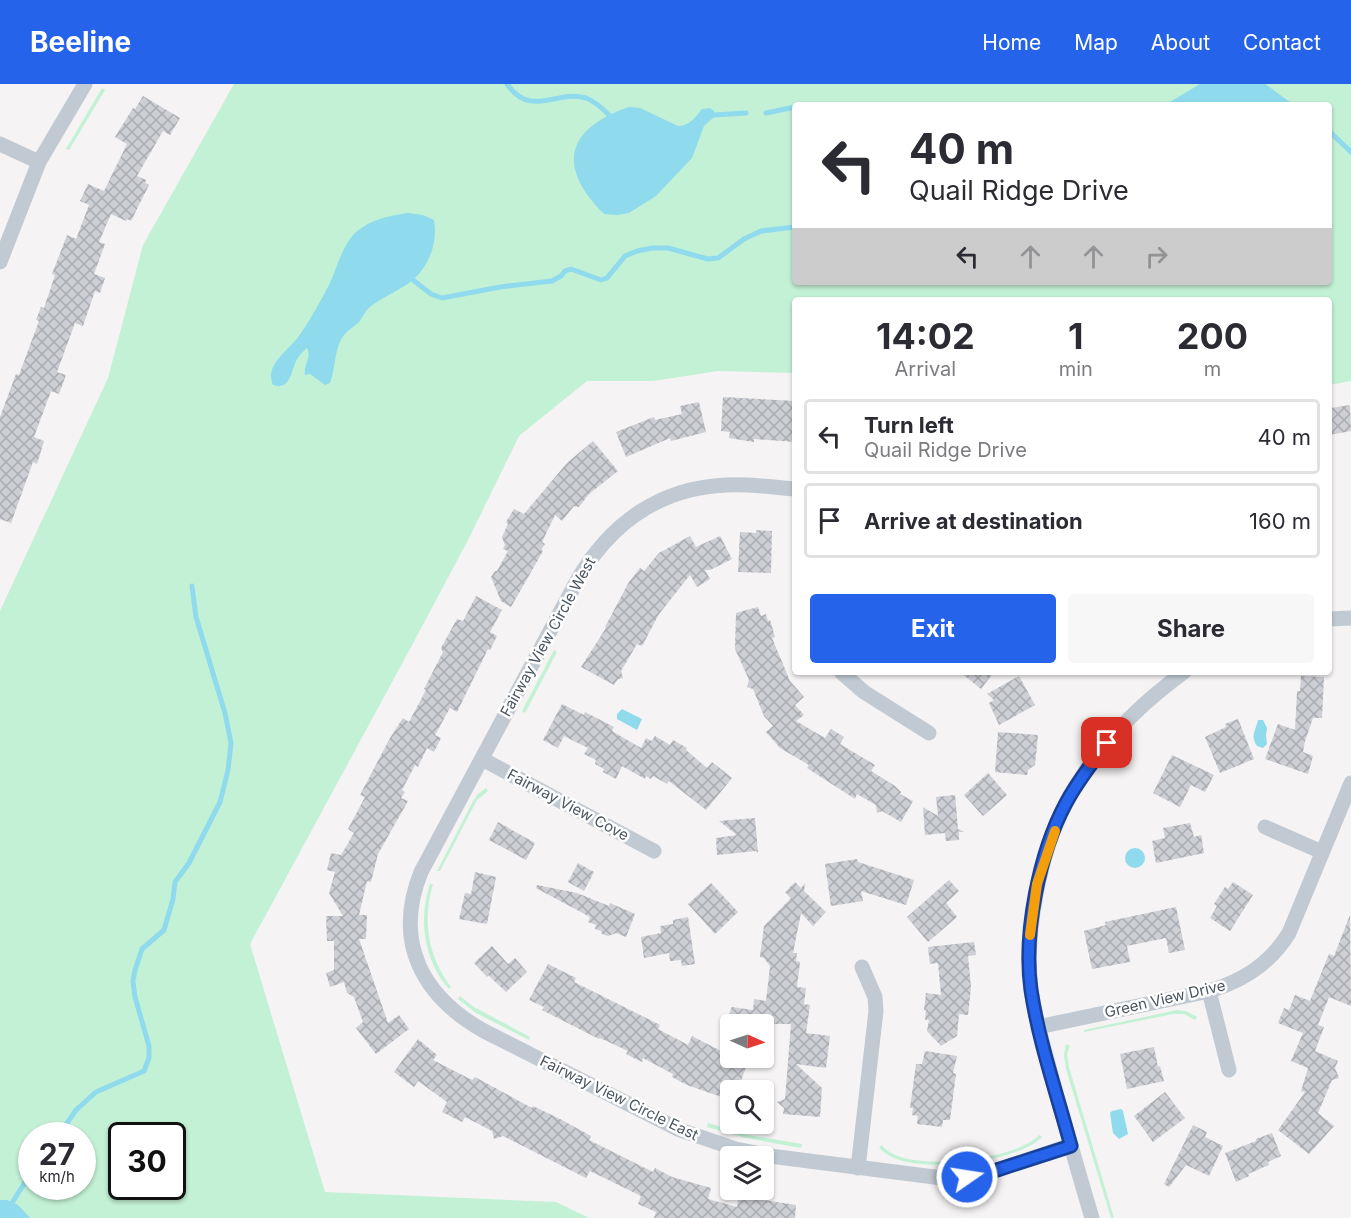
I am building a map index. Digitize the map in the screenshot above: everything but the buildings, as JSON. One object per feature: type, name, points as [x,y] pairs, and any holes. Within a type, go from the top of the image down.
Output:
[{"type":"street","points":[[0,262],[39,162],[85,84]]},
{"type":"street","points":[[0,144],[39,162]]},
{"type":"street","name":"Fairway View Circle West","points":[[482,759],[590,558],[620,526],[661,500],[688,491],[714,486],[741,485],[792,489]]},
{"type":"street","points":[[1332,619],[1351,618]]},
{"type":"street","points":[[844,675],[864,692],[929,733]]},
{"type":"street","points":[[1092,1218],[1038,1026],[1031,989],[1030,930],[1037,884],[1065,804],[1092,763],[1116,731],[1154,695],[1180,675]]},
{"type":"street","name":"Fairway View Cove","points":[[482,759],[654,850]]},
{"type":"street","name":"Fairway View Circle East","points":[[482,759],[421,872],[412,898],[410,923],[417,959],[430,986],[444,1003],[461,1017],[484,1032],[680,1131],[714,1143],[754,1153],[926,1177],[958,1178],[997,1170],[1071,1146]]},
{"type":"street","name":"Green View Drive","points":[[1038,1026],[1209,992],[1250,974],[1262,965],[1281,945],[1296,918],[1351,783]]},
{"type":"street","points":[[1265,827],[1322,852]]},
{"type":"street","points":[[858,1168],[876,1011],[875,997],[862,967]]},
{"type":"street","points":[[1209,992],[1229,1070]]},
{"type":"green space","points":[[234,84],[1351,84],[1351,381],[1332,384],[1332,297],[792,297],[792,373],[718,371],[653,381],[587,381],[519,436],[468,540],[250,944],[325,1192],[556,1202],[589,1218],[0,1218],[0,611],[108,378],[143,245]]},
{"type":"green space","points":[[102,88],[105,90],[69,150],[66,149]]},
{"type":"green space","points":[[554,650],[557,652],[525,713],[522,711]]},
{"type":"green space","points":[[486,788],[488,791],[477,800],[440,871],[437,871],[472,803]]},
{"type":"green space","points":[[430,884],[433,884],[428,911],[429,938],[437,963],[451,987],[449,989],[434,966],[426,939],[424,911]]},
{"type":"green space","points":[[460,996],[474,1007],[530,1037],[529,1040],[476,1013],[458,999]]},
{"type":"green space","points":[[1177,1010],[1186,1011],[1197,1017],[1195,1020],[1184,1014],[1173,1014],[1084,1032],[1084,1030]]},
{"type":"green space","points":[[1066,1044],[1070,1046],[1067,1054],[1069,1067],[1114,1218],[1111,1218],[1066,1069],[1064,1055]]},
{"type":"green space","points":[[708,1123],[720,1127],[720,1131],[707,1127]]},
{"type":"green space","points":[[732,1134],[745,1134],[802,1144],[801,1148]]},
{"type":"green space","points":[[1039,1135],[1042,1137],[1029,1146],[1010,1154],[960,1164],[910,1163],[891,1157],[879,1147],[882,1145],[894,1154],[912,1160],[960,1161],[1008,1151],[1027,1144]]},
{"type":"water","points":[[1200,84],[1265,84],[1290,102],[1170,102]]},
{"type":"water","points":[[629,107],[640,108],[678,126],[689,123],[702,109],[710,108],[714,111],[714,117],[704,126],[692,158],[656,196],[629,213],[604,214],[579,181],[574,165],[575,151],[581,138],[591,126]]},
{"type":"water","points":[[408,213],[423,215],[434,220],[434,244],[420,273],[409,283],[370,307],[359,322],[345,334],[337,351],[330,383],[325,385],[310,374],[305,375],[309,355],[307,348],[297,359],[287,382],[284,385],[273,385],[271,378],[274,365],[299,336],[311,317],[329,285],[345,246],[353,235],[372,222]]},
{"type":"water","points":[[622,709],[642,719],[637,730],[617,719],[617,714]]},
{"type":"water","points":[[1258,720],[1263,720],[1267,728],[1267,744],[1263,748],[1257,746],[1254,739]]},
{"type":"water","points":[[1135,848],[1142,851],[1145,858],[1142,865],[1135,868],[1128,865],[1125,858],[1128,851]]},
{"type":"water","points":[[1121,1109],[1128,1134],[1119,1139],[1113,1133],[1110,1113]]},
{"type":"water","points":[[0,1200],[7,1200],[18,1205],[30,1218],[0,1218]]},
{"type":"waterway","points":[[507,84],[516,94],[526,100],[545,101],[575,96],[596,103],[609,115]]},
{"type":"waterway","points":[[766,113],[792,108]]},
{"type":"waterway","points":[[714,115],[746,113]]},
{"type":"waterway","points":[[1332,134],[1351,152]]},
{"type":"waterway","points":[[413,280],[431,294],[442,298],[500,287],[552,281],[571,269],[601,280],[607,278],[625,256],[637,251],[668,248],[708,259],[718,258],[744,239],[761,231],[792,227]]},
{"type":"waterway","points":[[68,1122],[76,1110],[96,1092],[144,1071],[149,1058],[149,1046],[135,997],[133,981],[135,970],[142,949],[164,930],[173,899],[175,882],[189,863],[220,802],[228,770],[231,743],[225,713],[196,617],[192,586]]},
{"type":"waterway","points":[[12,1203],[18,1193]]},
{"type":"slow traffic","points":[[1030,935],[1037,884],[1055,831]]},
{"type":"route","points":[[967,1177],[997,1170],[1071,1146],[1038,1026],[1031,989],[1030,930],[1037,884],[1065,804],[1107,743]]}]
